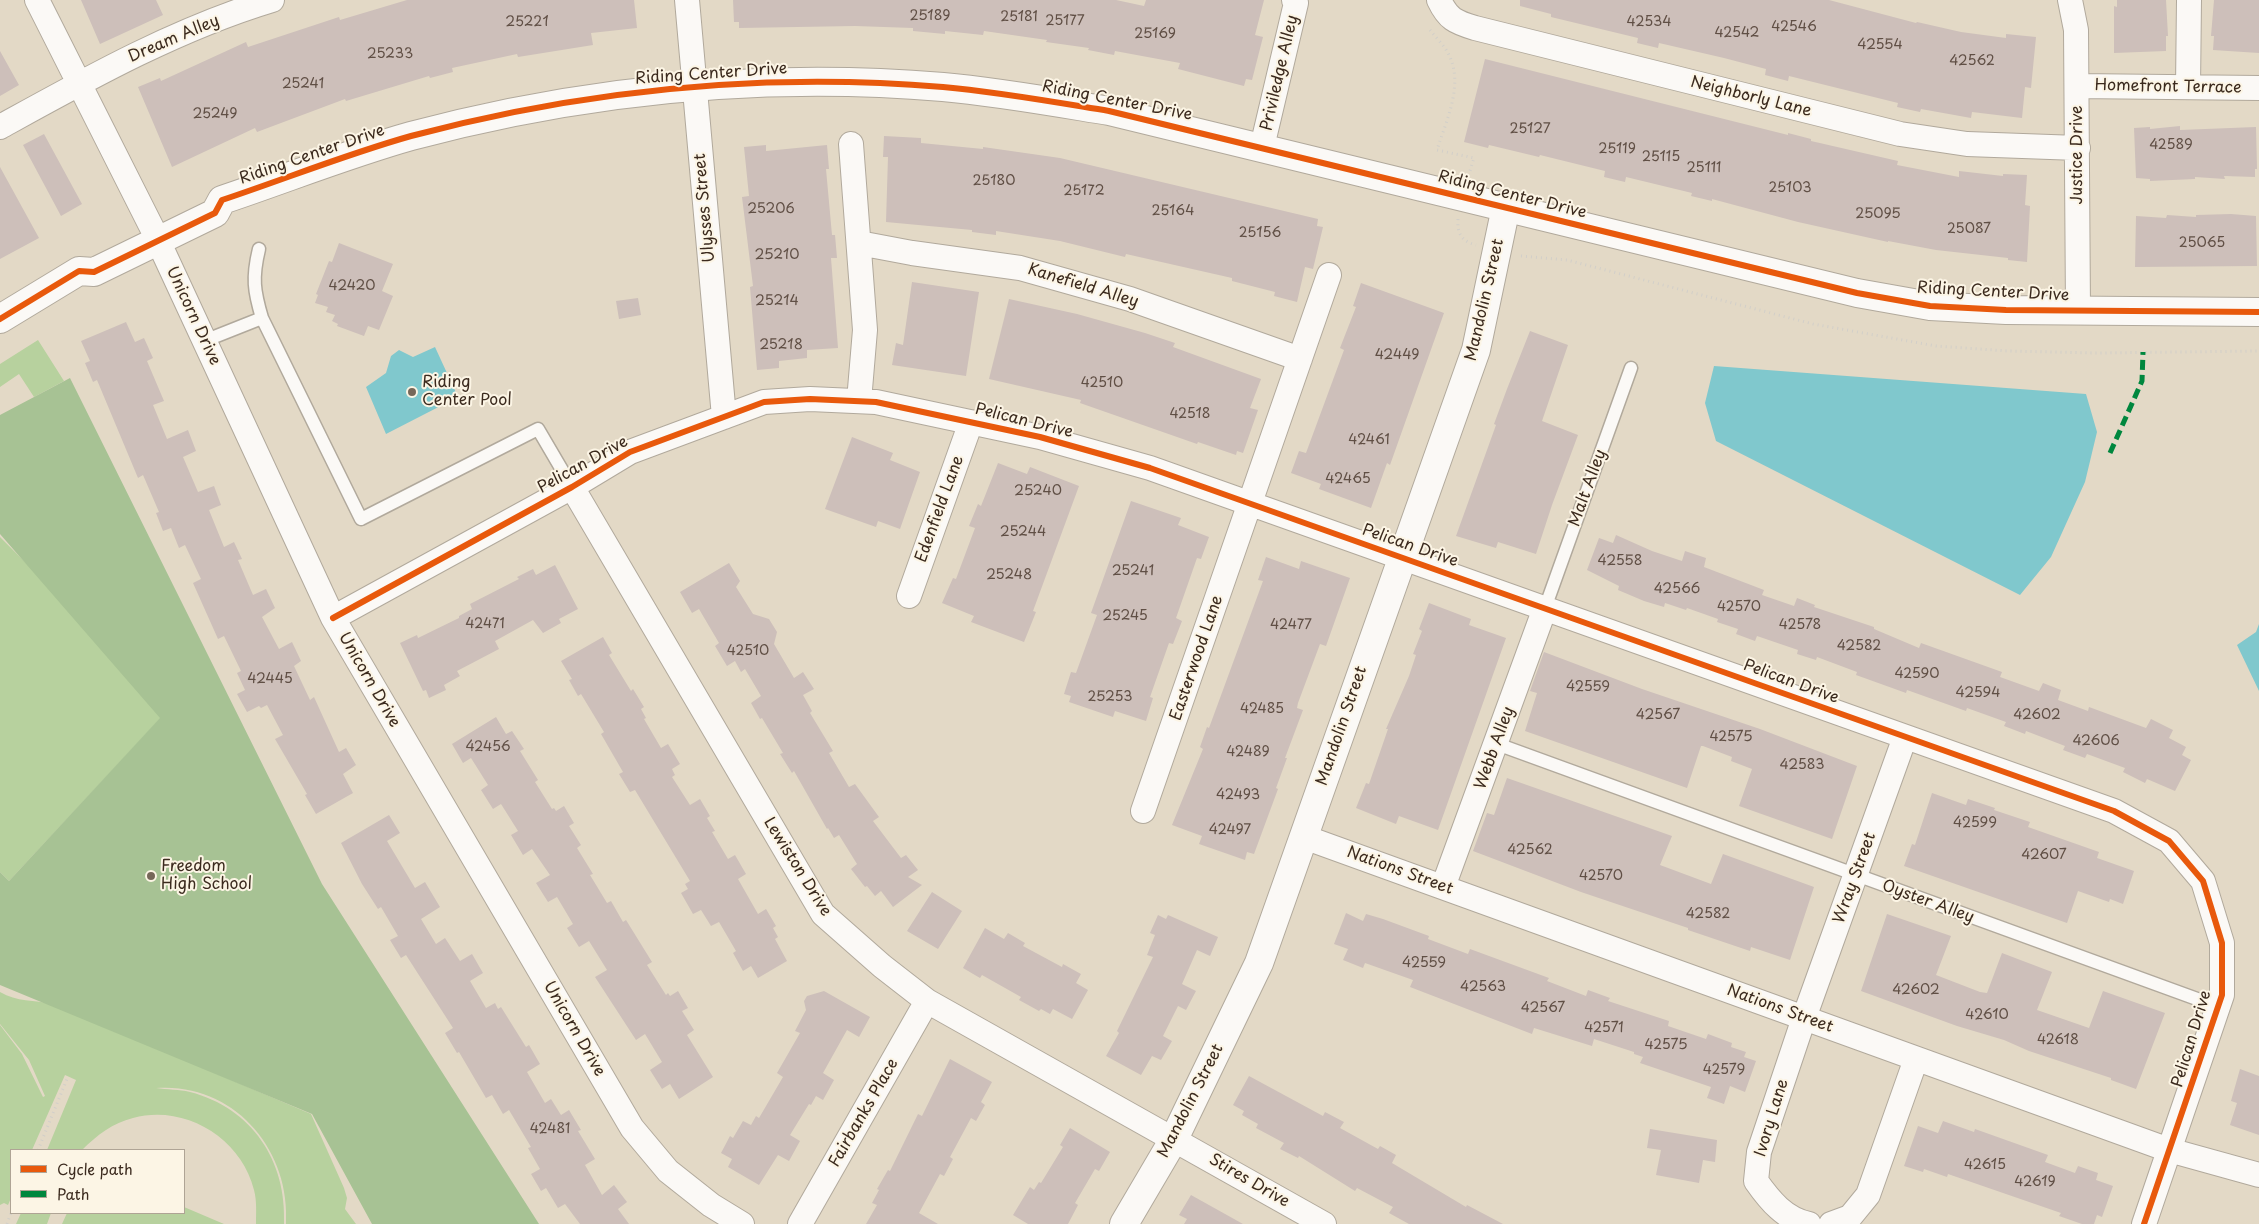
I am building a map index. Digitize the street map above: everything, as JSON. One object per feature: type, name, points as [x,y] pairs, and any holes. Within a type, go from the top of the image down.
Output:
[{"type":"street","name":"Unicorn Drive","points":[[37,0],[154,232],[333,618],[632,1128],[668,1172],[711,1205],[742,1224]]},
{"type":"street","name":"Dream Alley","points":[[0,127],[113,65],[195,29],[272,0]]},
{"type":"street","name":"Ulysses Street","points":[[687,0],[724,417]]},
{"type":"street","name":"Priviledge Alley","points":[[1262,147],[1292,25],[1296,3],[1294,0]]},
{"type":"street","name":"Neighborly Lane","points":[[1439,0],[1444,12],[1455,22],[1475,28],[1900,134],[1967,144],[2078,148]]},
{"type":"street","name":"Justice Drive","points":[[2070,0],[2076,30],[2078,310]]},
{"type":"street","points":[[2188,87],[2189,0]]},
{"type":"street","name":"Riding Center Drive","points":[[0,319],[79,271],[85,256],[154,232],[211,195],[222,200],[322,164],[410,137],[498,115],[592,98],[694,87],[766,82],[855,82],[943,87],[1022,96],[1109,111],[1857,293],[1930,306],[2006,310],[2259,312]]},
{"type":"street","name":"Homefront Terrace","points":[[2077,86],[2259,88]]},
{"type":"street","points":[[851,144],[865,330],[860,402]]},
{"type":"street","name":"Mandolin Street","points":[[1124,1224],[1174,1139],[1260,963],[1476,350],[1506,208]]},
{"type":"street","name":"Kanefield Alley","points":[[858,243],[912,253],[1020,268],[1130,299],[1300,359]]},
{"type":"street","points":[[1250,504],[1329,274]]},
{"type":"street","name":"Pelican Drive","points":[[333,618],[572,487],[630,452],[764,402],[810,399],[876,402],[1040,437],[1150,468],[2114,811],[2169,841],[2203,880],[2222,943],[2222,995],[2144,1224]]},
{"type":"street","name":"Edenfield Lane","points":[[909,596],[971,422]]},
{"type":"street","name":"Lewiston Drive","points":[[572,487],[823,914],[882,966],[927,1001],[1174,1139]]},
{"type":"street","name":"Easterwood Lane","points":[[1143,811],[1250,504]]},
{"type":"street","name":"Webb Alley","points":[[1443,887],[1497,744],[1545,608]]},
{"type":"street","name":"Wray Street","points":[[1804,1018],[1905,737]]},
{"type":"street","name":"Nations Street","points":[[1304,836],[2169,1150],[2259,1175]]},
{"type":"street","name":"Fairbanks Place","points":[[800,1224],[927,1001]]},
{"type":"street","name":"Ivory Lane","points":[[1804,1018],[1759,1152],[1756,1181],[1773,1204],[1797,1221],[1809,1224]]},
{"type":"street","points":[[1831,1224],[1850,1217],[1868,1195],[1916,1059]]},
{"type":"street","name":"Stires Drive","points":[[1174,1139],[1324,1224]]},
{"type":"lane","points":[[259,250],[254,268],[253,283],[262,318],[361,519],[538,429],[572,487]]},
{"type":"lane","points":[[204,341],[262,318]]},
{"type":"lane","name":"Malt Alley","points":[[1545,608],[1631,368]]},
{"type":"lane","name":"Oyster Alley","points":[[1497,744],[2219,1007]]},
{"type":"path","points":[[1424,22],[1449,55],[1455,76],[1453,101],[1437,150],[1474,158],[1463,196]]},
{"type":"path","points":[[38,1149],[67,1079]]},
{"type":"green space","points":[[38,340],[64,381],[34,397],[19,374],[0,387],[0,364]]},
{"type":"green space","name":"Freedom High School","points":[[70,378],[322,884],[539,1224],[372,1224],[312,1114],[0,985],[0,872],[9,881],[160,718],[0,534],[0,415]]},
{"type":"green space","points":[[0,537],[89,626],[166,723],[161,718],[9,881],[0,872]]},
{"type":"green space","points":[[0,992],[19,999],[53,1004],[311,1114],[344,1188],[347,1198],[345,1209],[356,1224],[286,1224],[285,1196],[279,1170],[267,1146],[252,1126],[232,1109],[210,1096],[184,1089],[156,1088],[186,1091],[212,1100],[248,1124],[261,1140],[272,1159],[279,1179],[283,1201],[284,1224],[256,1224],[254,1190],[247,1171],[237,1155],[224,1141],[208,1129],[191,1121],[172,1116],[153,1115],[133,1118],[106,1130],[83,1149],[47,1149],[76,1080],[65,1075],[32,1149],[10,1149],[10,1200],[8,1205],[4,1203],[0,1205],[0,1025],[22,1054],[43,1097],[45,1096],[29,1060],[0,1024]]},
{"type":"green space","points":[[185,1207],[224,1224],[62,1224],[67,1214],[185,1214]]},
{"type":"green space","points":[[21,1214],[51,1214],[47,1224],[16,1224]]},
{"type":"water","name":"Riding Center Pool","points":[[435,347],[458,397],[386,434],[366,387],[386,373],[391,356],[399,350],[413,357]]},
{"type":"water","points":[[1714,366],[2086,394],[2097,432],[2085,482],[2051,557],[2020,595],[1716,441],[1705,403]]},
{"type":"water","points":[[2259,624],[2259,691],[2237,645],[2256,632]]},
{"type":"building","points":[[81,0],[156,0],[163,15],[100,44]]},
{"type":"building","points":[[407,0],[634,0],[637,28],[591,33],[593,45],[518,57],[517,54],[452,68],[453,72],[430,78],[429,76],[346,101],[345,99],[257,132],[255,128],[172,167],[138,87],[160,78],[161,81],[246,42],[248,47],[339,17],[340,20]]},
{"type":"building","points":[[733,0],[1116,0],[1144,6],[1146,0],[1264,0],[1255,35],[1263,37],[1252,80],[1246,79],[1244,86],[1178,69],[1180,63],[1115,51],[1114,55],[1088,50],[1089,48],[1046,42],[1047,40],[984,31],[983,35],[945,31],[945,34],[913,31],[913,28],[855,26],[739,28],[739,22],[734,22]]},
{"type":"building","points":[[1520,0],[1829,0],[1916,23],[1961,32],[2006,38],[2006,34],[2036,37],[2031,88],[2025,87],[2022,118],[1972,112],[1971,118],[1921,109],[1920,112],[1897,107],[1898,103],[1789,76],[1788,81],[1765,75],[1766,69],[1724,58],[1659,43],[1658,48],[1637,43],[1638,38],[1551,17],[1551,14],[1520,6]]},
{"type":"building","points":[[2117,0],[2166,0],[2168,36],[2166,36],[2166,51],[2114,53],[2114,6],[2117,7]]},
{"type":"building","points":[[2214,0],[2259,0],[2259,53],[2213,50],[2214,36],[2211,36]]},
{"type":"building","points":[[0,51],[19,85],[0,96]]},
{"type":"building","points":[[1485,59],[1898,161],[1897,165],[1959,177],[1959,171],[2003,176],[2003,174],[2027,175],[2025,205],[2030,206],[2027,262],[1888,242],[1798,222],[1712,199],[1712,201],[1691,196],[1692,193],[1626,177],[1625,182],[1604,177],[1605,171],[1540,155],[1539,157],[1489,145],[1488,148],[1464,142]]},
{"type":"building","points":[[2180,126],[2180,130],[2256,127],[2257,169],[2255,169],[2255,177],[2224,176],[2225,179],[2195,177],[2195,179],[2150,181],[2150,179],[2136,178],[2134,128],[2150,127],[2150,129]]},
{"type":"building","points":[[44,134],[82,204],[61,216],[23,145]]},
{"type":"building","points":[[884,136],[921,138],[921,143],[983,149],[983,147],[1060,158],[1318,219],[1317,226],[1323,227],[1313,269],[1305,267],[1297,302],[1274,296],[1275,292],[1232,281],[1232,278],[1126,254],[1125,257],[1060,241],[996,231],[996,235],[972,232],[972,230],[886,222],[888,157],[883,157]]},
{"type":"building","points":[[766,145],[766,151],[827,145],[829,169],[826,169],[832,235],[835,235],[837,258],[831,258],[838,348],[807,350],[807,358],[779,361],[779,368],[757,370],[750,287],[753,286],[742,197],[749,196],[744,147]]},
{"type":"building","points":[[0,167],[39,238],[0,259]]},
{"type":"building","points":[[2231,214],[2256,216],[2257,266],[2135,267],[2136,216],[2166,218],[2167,215],[2196,217],[2196,215]]},
{"type":"building","points":[[339,243],[393,264],[382,291],[393,296],[379,330],[368,326],[364,336],[337,326],[338,324],[332,321],[335,315],[326,312],[328,307],[315,303],[318,295],[316,294],[329,261],[332,262]]},
{"type":"building","points":[[912,282],[979,292],[966,376],[892,365],[896,343],[903,345]]},
{"type":"building","points":[[1361,283],[1444,313],[1390,465],[1387,463],[1371,508],[1319,489],[1321,484],[1291,473],[1299,451],[1306,453],[1344,350],[1340,348],[1356,307],[1353,306]]},
{"type":"building","points":[[638,298],[641,315],[619,319],[616,301]]},
{"type":"building","points":[[1009,299],[1077,314],[1145,333],[1175,343],[1173,347],[1261,379],[1250,408],[1258,410],[1243,453],[1237,451],[1236,455],[1198,442],[1197,444],[1080,403],[1081,400],[989,379]]},
{"type":"building","points":[[126,322],[135,342],[144,338],[153,358],[147,361],[164,401],[153,405],[167,439],[188,430],[196,451],[183,457],[198,492],[214,486],[221,505],[209,510],[224,547],[234,542],[242,559],[238,560],[253,595],[266,589],[275,608],[262,617],[279,649],[292,642],[301,661],[294,666],[310,700],[314,697],[339,752],[346,748],[356,765],[343,774],[353,793],[316,814],[305,795],[307,794],[275,739],[283,735],[267,705],[261,708],[259,706],[247,712],[237,694],[245,690],[237,673],[241,671],[224,636],[218,639],[193,583],[201,579],[185,545],[179,548],[171,528],[163,531],[156,513],[159,512],[143,475],[138,478],[97,380],[93,382],[85,363],[90,361],[81,341]]},
{"type":"building","points":[[1530,331],[1568,345],[1542,421],[1578,435],[1536,554],[1498,542],[1496,548],[1456,536],[1496,425],[1494,424]]},
{"type":"building","points":[[852,437],[893,453],[890,460],[920,472],[900,529],[878,521],[876,527],[825,509]]},
{"type":"building","points":[[998,463],[1027,474],[1030,467],[1079,486],[1033,611],[1036,612],[1024,642],[971,622],[974,616],[942,603],[953,578],[956,579],[975,528],[969,526],[978,504],[981,506]]},
{"type":"building","points":[[1131,501],[1181,518],[1178,525],[1209,537],[1201,559],[1197,558],[1176,618],[1182,621],[1173,644],[1169,643],[1150,697],[1153,698],[1146,721],[1115,711],[1113,717],[1069,702],[1071,696],[1064,694],[1071,672],[1076,673],[1097,615],[1091,613]]},
{"type":"building","points":[[1616,535],[1652,551],[1682,561],[1685,551],[1706,558],[1704,567],[1764,590],[1762,595],[1794,606],[1797,598],[1815,605],[1814,607],[1874,627],[1874,629],[1919,648],[1921,643],[2002,672],[2000,677],[2039,691],[2043,683],[2061,690],[2058,700],[2088,711],[2089,707],[2146,728],[2151,719],[2173,730],[2169,738],[2186,747],[2182,755],[2191,760],[2175,791],[2147,779],[2145,783],[2123,772],[2125,768],[2087,754],[2085,758],[2063,750],[2065,746],[2026,731],[2025,734],[2004,726],[2006,722],[1967,708],[1966,711],[1907,690],[1906,693],[1856,675],[1857,672],[1817,657],[1816,660],[1797,654],[1798,650],[1757,636],[1755,641],[1736,634],[1738,629],[1717,622],[1718,619],[1687,608],[1686,610],[1665,603],[1664,607],[1644,601],[1618,590],[1619,586],[1587,570],[1599,538],[1613,543]]},
{"type":"building","points":[[1266,557],[1299,569],[1301,561],[1350,578],[1326,646],[1320,644],[1298,703],[1297,708],[1303,710],[1285,758],[1287,758],[1276,788],[1278,789],[1254,854],[1247,852],[1245,860],[1199,844],[1202,836],[1172,825],[1203,749],[1200,747],[1207,727],[1209,728],[1263,581],[1258,580]]},
{"type":"building","points":[[729,563],[740,581],[736,587],[753,614],[769,619],[777,632],[774,644],[794,678],[803,672],[814,689],[803,695],[812,711],[810,713],[833,751],[829,753],[849,787],[855,784],[879,817],[873,821],[901,858],[906,855],[918,870],[908,877],[922,885],[893,907],[881,891],[875,896],[867,886],[865,887],[851,869],[857,864],[839,835],[834,838],[827,829],[794,771],[792,773],[780,754],[783,753],[751,703],[761,696],[745,669],[741,672],[735,661],[727,666],[715,646],[719,643],[699,609],[692,613],[680,592]]},
{"type":"building","points":[[555,565],[578,609],[559,619],[561,623],[543,633],[533,620],[495,641],[499,649],[457,671],[460,676],[444,685],[446,690],[429,698],[426,690],[423,691],[400,643],[417,635],[418,638],[459,618],[459,616],[472,609],[470,604],[519,579],[517,577],[533,569],[536,575]]},
{"type":"building","points":[[1429,603],[1471,619],[1469,625],[1506,638],[1438,830],[1399,816],[1396,824],[1356,808],[1366,783],[1369,784],[1388,729],[1386,729],[1409,676],[1416,655],[1413,654],[1422,631],[1419,629]]},
{"type":"building","points":[[603,637],[612,653],[609,655],[631,691],[633,689],[644,707],[641,709],[646,718],[644,719],[661,748],[668,744],[680,764],[672,769],[675,775],[672,777],[690,805],[700,799],[710,816],[707,818],[715,831],[712,832],[728,859],[735,855],[746,874],[738,879],[758,914],[766,909],[776,926],[773,928],[778,937],[775,939],[787,961],[758,978],[751,966],[743,971],[733,953],[736,951],[719,922],[711,926],[701,910],[693,914],[681,893],[688,889],[685,884],[690,881],[635,790],[630,792],[619,774],[623,772],[601,734],[604,732],[581,694],[578,696],[569,680],[572,679],[561,661]]},
{"type":"building","points":[[1544,652],[1642,689],[1760,729],[1857,766],[1832,839],[1739,806],[1752,769],[1731,761],[1732,757],[1703,746],[1701,746],[1687,788],[1525,731],[1537,693],[1530,691]]},
{"type":"building","points":[[496,717],[506,734],[512,731],[524,749],[520,751],[538,780],[535,782],[552,809],[554,808],[556,811],[564,806],[574,823],[569,826],[581,845],[577,848],[593,874],[590,875],[607,903],[611,901],[623,922],[626,920],[652,962],[647,965],[666,995],[668,993],[670,996],[678,991],[688,1008],[682,1011],[694,1030],[687,1035],[713,1077],[679,1099],[670,1084],[662,1089],[650,1070],[662,1062],[645,1034],[636,1040],[595,977],[607,970],[589,941],[579,947],[567,928],[573,924],[557,897],[548,902],[536,883],[550,875],[532,849],[523,855],[511,835],[518,831],[501,804],[493,809],[481,790],[488,785],[471,758],[463,763],[452,744]]},
{"type":"building","points":[[1507,778],[1672,836],[1660,865],[1711,884],[1723,854],[1814,887],[1790,960],[1751,947],[1750,951],[1688,930],[1688,928],[1581,892],[1473,851],[1487,813],[1494,815]]},
{"type":"building","points":[[1932,793],[1966,805],[1968,799],[1995,808],[1994,810],[2030,822],[2028,827],[2099,852],[2097,858],[2134,871],[2123,904],[2110,899],[2109,902],[2078,891],[2067,923],[1904,866],[1912,844],[1915,845]]},
{"type":"building","points":[[389,815],[400,833],[387,841],[415,888],[425,882],[440,907],[421,919],[436,944],[445,938],[460,961],[472,954],[483,973],[470,981],[486,1008],[495,1003],[498,1009],[501,1007],[526,1047],[529,1045],[540,1064],[527,1072],[545,1103],[551,1099],[561,1115],[569,1110],[581,1130],[578,1131],[595,1159],[585,1165],[602,1195],[614,1185],[627,1202],[618,1209],[629,1224],[580,1224],[565,1204],[558,1208],[546,1188],[541,1191],[531,1174],[540,1169],[528,1148],[531,1147],[509,1110],[503,1114],[492,1095],[486,1098],[459,1052],[457,1053],[445,1033],[453,1028],[406,955],[401,958],[390,940],[398,936],[381,907],[378,909],[362,884],[341,843]]},
{"type":"building","points":[[932,892],[962,911],[938,949],[907,931]]},
{"type":"building","points":[[1346,913],[1363,921],[1366,914],[1383,919],[1429,936],[1428,939],[1468,954],[1470,949],[1549,978],[1547,981],[1586,996],[1588,990],[1610,998],[1608,1001],[1669,1021],[1668,1026],[1706,1039],[1708,1034],[1732,1043],[1731,1047],[1746,1052],[1744,1057],[1756,1061],[1745,1092],[1730,1086],[1724,1104],[1707,1098],[1711,1087],[1640,1063],[1643,1057],[1634,1054],[1634,1052],[1594,1039],[1592,1046],[1534,1028],[1532,1034],[1410,987],[1413,980],[1365,963],[1363,968],[1343,960],[1348,949],[1334,944]]},
{"type":"building","points":[[1887,914],[1951,936],[1936,975],[1980,992],[1987,993],[2002,953],[2052,972],[2037,1010],[2089,1028],[2103,991],[2165,1013],[2136,1089],[2111,1080],[2111,1078],[2029,1051],[2004,1040],[1957,1026],[1861,991]]},
{"type":"building","points":[[1158,915],[1166,919],[1168,915],[1218,937],[1210,956],[1197,950],[1182,984],[1196,991],[1186,1010],[1178,1006],[1163,1036],[1172,1041],[1161,1060],[1152,1056],[1141,1075],[1106,1056],[1119,1033],[1117,1031],[1153,957],[1147,955],[1155,935],[1150,933]]},
{"type":"building","points":[[985,928],[1004,939],[1008,933],[1025,943],[1023,946],[1062,967],[1063,964],[1081,974],[1076,983],[1088,990],[1072,1019],[1053,1009],[1050,1014],[1041,1009],[1039,1011],[1019,1000],[1021,997],[982,975],[980,978],[963,968]]},
{"type":"building","points":[[824,991],[870,1017],[859,1037],[847,1030],[823,1073],[834,1080],[823,1100],[816,1096],[811,1105],[809,1104],[790,1135],[800,1141],[789,1161],[778,1155],[759,1185],[728,1167],[732,1159],[721,1153],[730,1136],[733,1138],[743,1121],[751,1125],[756,1116],[759,1118],[783,1077],[777,1073],[800,1033],[795,1031],[806,1010],[804,1001],[807,996]]},
{"type":"building","points":[[950,1059],[992,1082],[981,1102],[985,1105],[976,1121],[971,1118],[950,1157],[953,1159],[944,1176],[940,1174],[919,1213],[938,1224],[866,1224],[877,1205],[872,1203],[879,1190],[877,1189],[888,1170],[890,1171],[918,1114],[922,1116]]},
{"type":"building","points":[[2240,1069],[2259,1076],[2259,1135],[2230,1125],[2237,1103],[2231,1101]]},
{"type":"building","points":[[1249,1076],[1323,1116],[1325,1112],[1344,1122],[1340,1128],[1378,1149],[1380,1146],[1396,1155],[1392,1163],[1466,1207],[1467,1205],[1503,1224],[1409,1224],[1389,1213],[1393,1207],[1357,1188],[1355,1191],[1299,1156],[1298,1158],[1280,1149],[1284,1143],[1256,1128],[1258,1124],[1242,1115],[1244,1111],[1233,1105]]},
{"type":"building","points":[[1943,1121],[1974,1132],[1975,1129],[2048,1155],[2045,1162],[2075,1173],[2078,1166],[2098,1173],[2096,1180],[2113,1186],[2102,1217],[2097,1215],[2094,1224],[2082,1224],[2059,1216],[2061,1213],[1948,1174],[1947,1177],[1924,1169],[1923,1172],[1904,1166],[1918,1126],[1938,1133]]},
{"type":"building","points":[[1070,1128],[1110,1152],[1099,1171],[1095,1169],[1075,1203],[1078,1205],[1068,1224],[1028,1224],[1013,1215],[1030,1187],[1034,1190],[1039,1182],[1041,1183],[1063,1147],[1060,1145]]},
{"type":"building","points":[[1650,1129],[1717,1140],[1715,1162],[1703,1160],[1699,1183],[1656,1175],[1661,1150],[1647,1148]]},
{"type":"building","points":[[1191,1195],[1243,1224],[1184,1224],[1187,1219],[1179,1215]]},
{"type":"marked path","points":[[2110,453],[2142,381],[2143,352]]},
{"type":"cycle path","points":[[0,319],[79,271],[94,272],[215,213],[222,200],[387,143],[476,120],[608,96],[742,84],[809,82],[876,83],[964,89],[1109,111],[1857,293],[1930,306],[2006,310],[2259,312]]},
{"type":"cycle path","points":[[333,618],[572,487],[630,452],[764,402],[810,399],[876,402],[1040,437],[1150,468],[2114,811],[2169,841],[2203,881],[2222,943],[2222,995],[2144,1224]]},
{"type":"place","name":"Riding Center Pool","points":[[412,392]]},
{"type":"place","name":"Freedom High School","points":[[151,876]]}]
